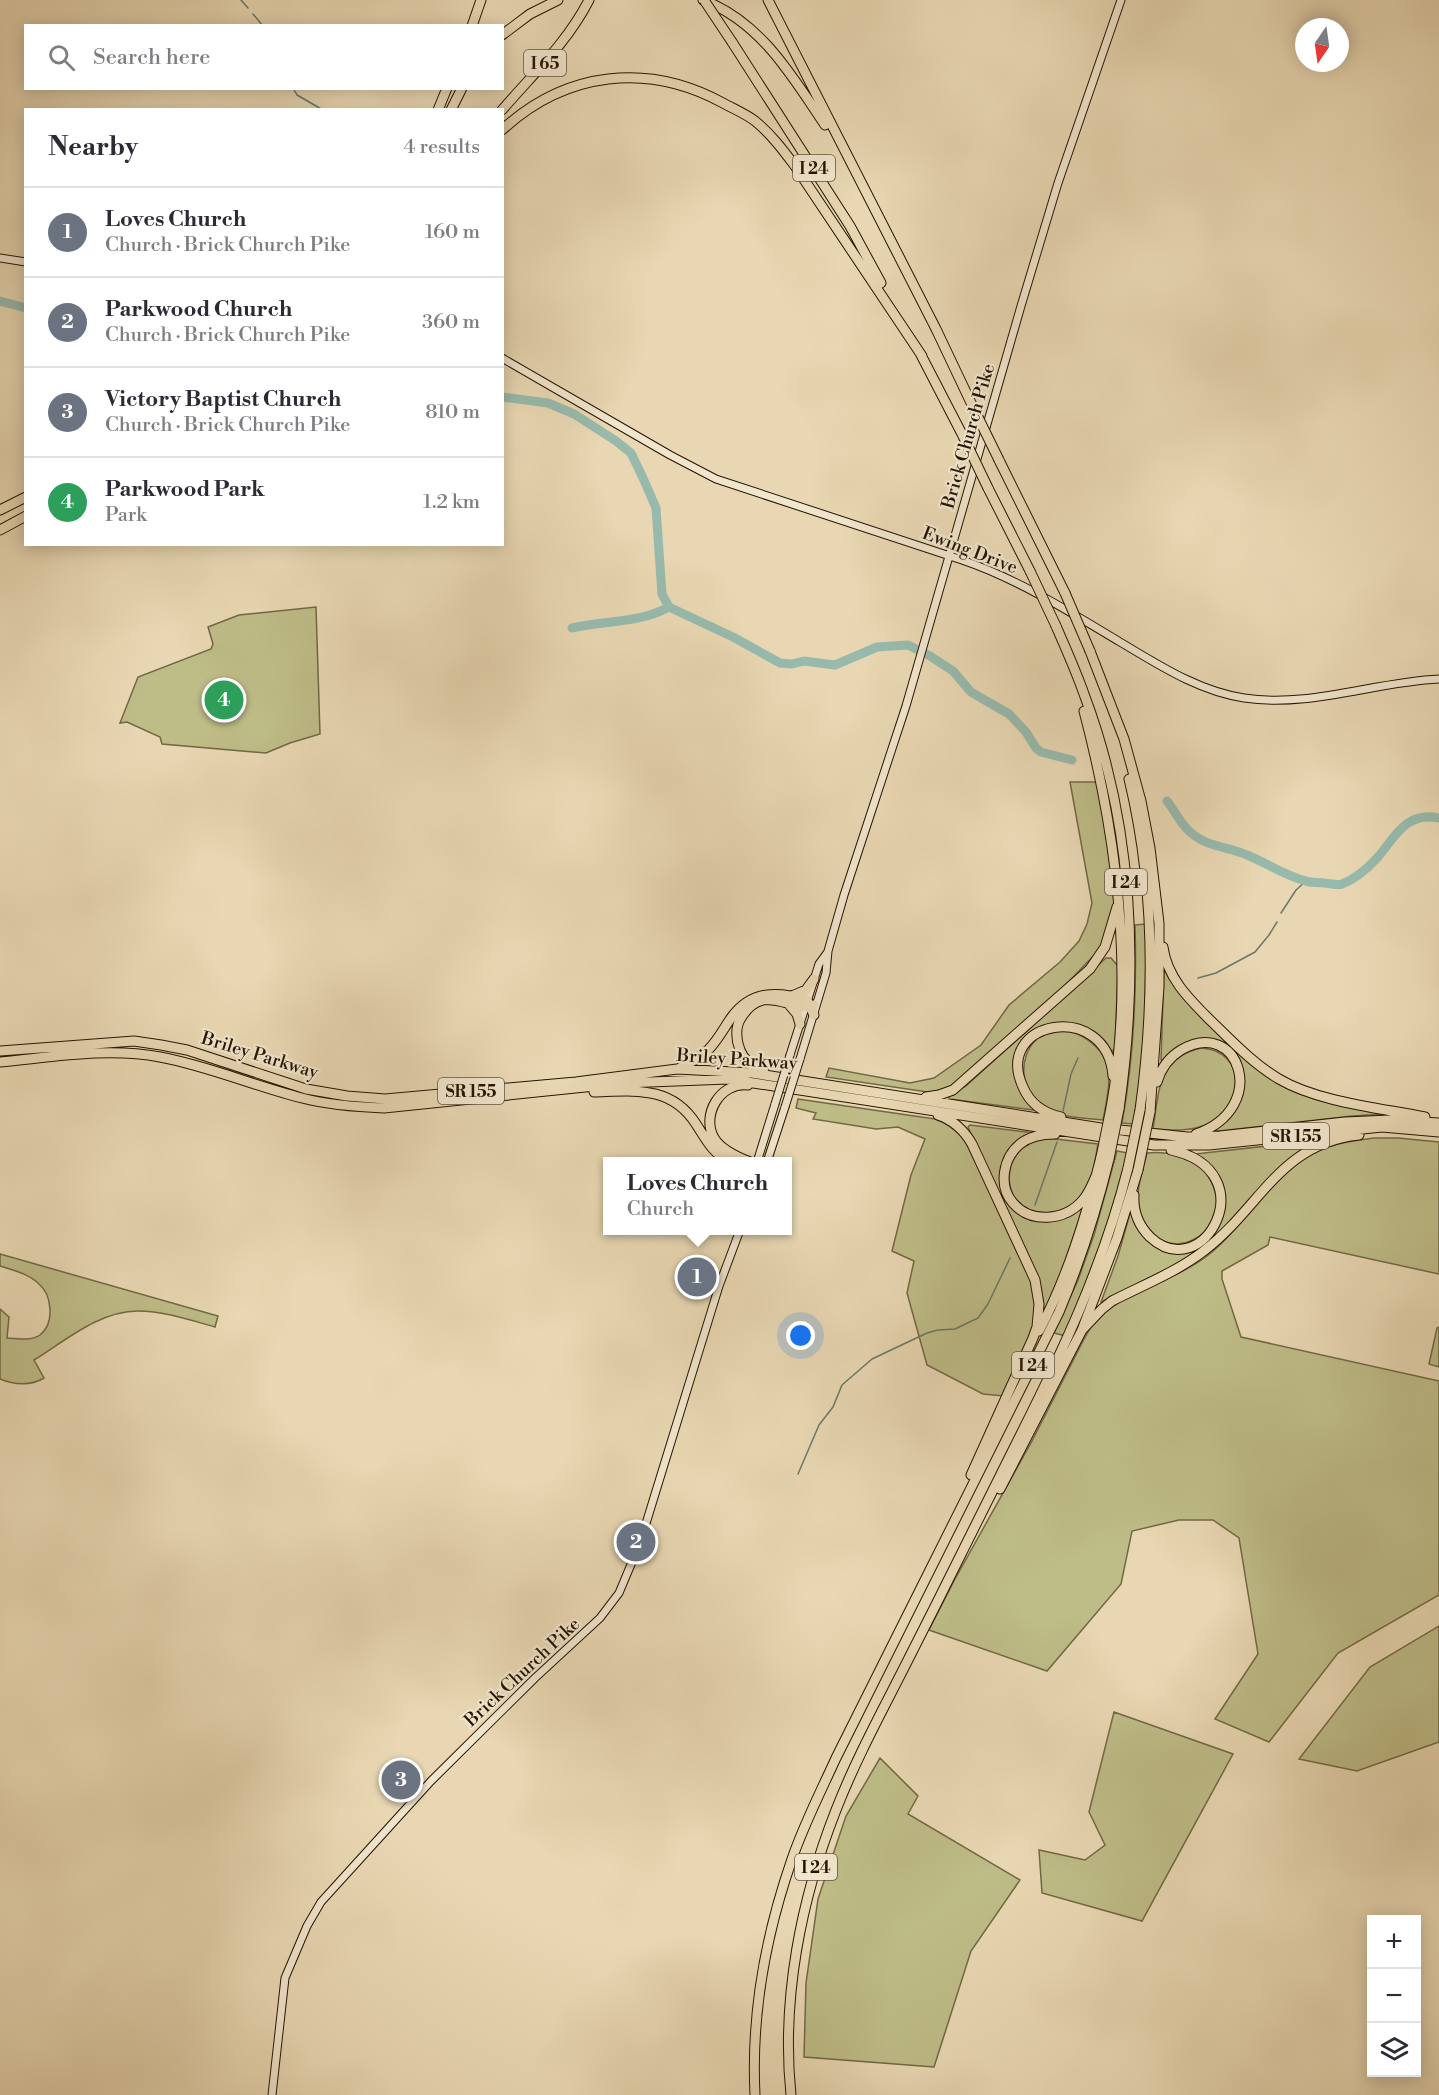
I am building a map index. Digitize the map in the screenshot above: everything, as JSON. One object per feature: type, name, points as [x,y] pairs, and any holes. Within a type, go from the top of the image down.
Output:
[{"type":"highway","points":[[473,24],[481,0]]},
{"type":"highway","points":[[504,34],[530,14],[558,0]]},
{"type":"highway","name":"I 65","points":[[504,108],[551,57],[589,0]]},
{"type":"highway","points":[[704,0],[731,15],[770,46],[847,156]]},
{"type":"highway","name":"I 24","points":[[704,0],[850,226],[922,356],[1056,626],[1085,695],[1106,768],[1119,829],[1131,943],[1129,1034],[1095,1215],[1077,1269],[1031,1370],[890,1649],[806,1824],[775,1914],[762,1978],[757,2017],[755,2095]]},
{"type":"highway","name":"I 24","points":[[768,0],[936,329],[1065,593],[1090,651],[1106,694],[1131,788],[1141,842],[1150,945],[1145,1111],[1133,1169],[1084,1304],[1059,1359],[846,1786],[821,1848],[800,1931],[793,1974],[788,2046],[791,2095]]},
{"type":"highway","points":[[504,128],[540,102],[567,87],[593,81],[624,77],[669,81],[705,93],[754,120],[777,142],[922,356]]},
{"type":"highway","points":[[439,108],[446,90]]},
{"type":"highway","points":[[452,108],[461,90]]},
{"type":"highway","points":[[0,510],[24,498]]},
{"type":"highway","points":[[0,530],[24,517]]},
{"type":"highway","points":[[1071,662],[1105,805],[1119,896],[1122,994],[1117,1075],[1113,1095]]},
{"type":"highway","points":[[1106,694],[1124,739],[1141,801],[1150,848],[1163,952],[1168,967],[1179,986],[1231,1040],[1267,1071],[1288,1084],[1316,1094],[1439,1121]]},
{"type":"highway","points":[[912,1098],[939,1095],[953,1090],[1090,969],[1100,957],[1108,940],[1119,896]]},
{"type":"highway","points":[[1152,1099],[1159,987],[1159,923]]},
{"type":"highway","points":[[777,1077],[747,1062],[740,1052],[736,1034],[739,1021],[750,1006],[764,1000],[789,999],[806,990],[814,979]]},
{"type":"highway","points":[[676,1069],[709,1050],[733,1015],[748,1000],[770,993],[811,1007]]},
{"type":"highway","points":[[789,999],[800,1024]]},
{"type":"highway","points":[[1101,1128],[1057,1116],[1037,1107],[1029,1097],[1019,1079],[1018,1068],[1022,1050],[1032,1037],[1049,1027],[1065,1026],[1089,1034],[1102,1046],[1111,1062],[1115,1109]]},
{"type":"highway","name":"Briley Parkway","points":[[0,1051],[134,1041],[187,1050],[306,1089],[385,1099],[576,1082],[676,1069],[777,1077],[1101,1128],[1187,1137],[1220,1136],[1345,1122],[1439,1121]]},
{"type":"highway","points":[[1145,1111],[1152,1099],[1163,1067],[1172,1056],[1185,1048],[1209,1043],[1222,1047],[1232,1055],[1240,1074],[1240,1090],[1234,1105],[1222,1120],[1215,1126],[1187,1137]]},
{"type":"highway","name":"Briley Parkway","points":[[0,1062],[83,1053],[133,1053],[187,1063],[314,1100],[347,1106],[384,1108],[624,1083],[728,1079],[1154,1146],[1209,1145],[1382,1127],[1439,1132]]},
{"type":"highway","points":[[742,1157],[721,1146],[714,1137],[709,1124],[718,1098],[726,1090],[743,1085],[798,1092],[815,1091]]},
{"type":"highway","points":[[544,1092],[644,1091],[666,1096],[693,1118],[707,1144],[721,1157]]},
{"type":"highway","points":[[900,1105],[941,1116],[966,1133],[1015,1234],[1035,1280],[1039,1304],[1037,1327],[1022,1366]]},
{"type":"highway","points":[[1082,1330],[1112,1301],[1182,1265],[1205,1250],[1278,1173],[1307,1151],[1336,1139],[1353,1136],[1439,1132]]},
{"type":"highway","points":[[1085,1135],[1046,1134],[1019,1145],[1009,1157],[1004,1175],[1004,1184],[1012,1203],[1023,1212],[1035,1217],[1047,1218],[1060,1215],[1081,1203],[1089,1192],[1105,1158]]},
{"type":"highway","points":[[1133,1169],[1134,1207],[1139,1221],[1150,1237],[1163,1245],[1180,1248],[1195,1245],[1206,1238],[1216,1223],[1220,1210],[1220,1196],[1215,1180],[1206,1167],[1194,1157],[1154,1146]]},
{"type":"highway","points":[[934,1561],[953,1515],[1066,1273],[1085,1219],[1096,1176]]},
{"type":"highway","points":[[962,1552],[1012,1468],[1082,1330],[1105,1273],[1135,1183]]},
{"type":"main road","name":"Brick Church Pike","points":[[758,1157],[800,1024],[811,1007],[826,973],[828,951],[844,895],[917,668],[1059,183],[1121,0]]},
{"type":"main road","points":[[0,258],[24,262]]},
{"type":"main road","name":"Ewing Drive","points":[[504,359],[662,451],[716,479],[978,566],[1028,589],[1186,680],[1215,691],[1244,698],[1282,700],[1439,679]]},
{"type":"main road","name":"Brick Church Pike","points":[[768,1157],[800,1059],[811,1007],[814,979],[819,964],[828,951]]},
{"type":"main road","name":"Brick Church Pike","points":[[272,2095],[285,1978],[307,1926],[321,1902],[431,1781],[535,1678],[600,1618],[619,1593],[640,1543],[719,1286],[738,1235]]},
{"type":"shaded area","points":[[316,607],[320,734],[266,753],[162,744],[160,737],[127,722],[120,723],[138,677],[211,649],[213,644],[208,627],[239,615]]},
{"type":"shaded area","points":[[1070,782],[1098,782],[1115,895],[1114,912],[1100,949],[1055,996],[955,1086],[934,1093],[826,1077],[829,1068],[910,1083],[934,1078],[981,1045],[1009,1005],[1060,962],[1079,941],[1087,924],[1092,903]]},
{"type":"shaded area","points":[[1146,924],[1141,1074],[1133,1124],[1122,1123],[1134,1024],[1135,925]]},
{"type":"shaded area","points":[[1106,958],[1111,958],[1118,966],[1115,1048],[1113,1051],[1077,1025],[1049,1024],[1037,1029],[1017,1055],[1034,1110],[950,1099],[947,1096],[966,1086]]},
{"type":"shaded area","points":[[1164,967],[1215,1028],[1263,1074],[1282,1085],[1386,1114],[1219,1131],[1213,1129],[1228,1118],[1238,1103],[1243,1086],[1242,1068],[1215,1042],[1164,1061],[1161,1060]]},
{"type":"shaded area","points":[[1072,1031],[1087,1039],[1097,1048],[1108,1068],[1108,1091],[1103,1120],[1073,1117],[1050,1111],[1036,1101],[1026,1084],[1024,1065],[1026,1055],[1037,1039],[1047,1032]]},
{"type":"shaded area","points":[[1201,1048],[1216,1051],[1227,1059],[1233,1069],[1236,1081],[1229,1105],[1220,1116],[1201,1127],[1181,1130],[1153,1129],[1159,1090],[1168,1068],[1187,1053]]},
{"type":"shaded area","points":[[798,1099],[935,1119],[951,1127],[964,1139],[1027,1270],[1034,1297],[1034,1318],[1029,1341],[1004,1396],[983,1394],[927,1365],[907,1293],[914,1261],[892,1251],[911,1175],[925,1139],[898,1127],[876,1129],[813,1119],[816,1113],[796,1108]]},
{"type":"shaded area","points":[[970,1125],[1034,1133],[1021,1140],[1001,1188],[1032,1220],[1054,1221],[1083,1207],[1062,1272],[1041,1322],[1042,1307],[968,1127]]},
{"type":"shaded area","points":[[1047,1138],[1098,1144],[1092,1176],[1082,1197],[1061,1210],[1038,1213],[1024,1207],[1014,1197],[1010,1183],[1010,1168],[1017,1155],[1029,1144]]},
{"type":"shaded area","points":[[1374,1138],[1439,1142],[1439,1274],[1270,1237],[1268,1245],[1222,1271],[1222,1279],[1241,1337],[1439,1381],[1439,1595],[1338,1653],[1269,1742],[1215,1719],[1258,1654],[1239,1538],[1213,1520],[1179,1520],[1132,1531],[1121,1584],[1047,1671],[929,1630],[1093,1324],[1103,1313],[1131,1295],[1179,1273],[1207,1256],[1232,1232],[1277,1180],[1304,1158],[1338,1144]]},
{"type":"shaded area","points":[[1320,1140],[1214,1238],[1186,1260],[1101,1302],[1118,1256],[1131,1210],[1148,1239],[1189,1250],[1223,1211],[1205,1161],[1195,1154]]},
{"type":"shaded area","points":[[1117,1151],[1128,1153],[1116,1203],[1066,1336],[1054,1333],[1078,1280],[1094,1235]]},
{"type":"shaded area","points":[[1147,1153],[1180,1156],[1195,1162],[1206,1173],[1216,1194],[1216,1213],[1207,1229],[1194,1239],[1178,1244],[1162,1241],[1148,1229],[1138,1201],[1140,1180]]},
{"type":"shaded area","points":[[0,1254],[218,1316],[215,1327],[176,1316],[138,1311],[124,1312],[96,1321],[34,1360],[44,1378],[39,1381],[17,1383],[5,1381],[0,1379],[0,1309],[9,1317],[7,1338],[24,1339],[36,1337],[45,1330],[50,1309],[47,1295],[39,1284],[26,1275],[0,1266]]},
{"type":"shaded area","points":[[1439,1327],[1439,1367],[1429,1364]]},
{"type":"shaded area","points":[[1439,1626],[1439,1742],[1357,1771],[1299,1759],[1370,1667]]},
{"type":"shaded area","points":[[1114,1712],[1233,1754],[1142,1921],[1042,1893],[1039,1850],[1085,1860],[1105,1845],[1089,1812]]},
{"type":"shaded area","points":[[880,1758],[918,1796],[908,1814],[1020,1880],[971,1951],[934,2067],[804,2057],[806,1983],[818,1899],[846,1816]]},
{"type":"waterway","points":[[241,0],[248,8]]},
{"type":"waterway","points":[[253,14],[261,24]]},
{"type":"waterway","points":[[294,90],[297,95],[320,108]]},
{"type":"waterway","points":[[0,301],[24,307]]},
{"type":"waterway","points":[[504,397],[548,403],[574,414],[631,453],[656,508],[662,594],[669,607],[733,637],[780,663],[792,664],[804,661],[835,665],[877,647],[908,645],[953,671],[971,692],[1009,714],[1041,752],[1072,760]]},
{"type":"waterway","points":[[572,628],[633,619],[669,607]]},
{"type":"waterway","points":[[1167,801],[1186,828],[1203,841],[1240,852],[1298,879],[1335,885],[1347,882],[1366,869],[1402,827],[1418,818],[1439,818]]},
{"type":"waterway","points":[[1281,913],[1296,890],[1306,881]]},
{"type":"waterway","points":[[1198,978],[1216,973],[1255,952],[1277,922]]},
{"type":"waterway","points":[[1063,1111],[1071,1074],[1078,1058]]},
{"type":"waterway","points":[[1035,1205],[1057,1142]]},
{"type":"waterway","points":[[798,1474],[819,1425],[833,1407],[842,1385],[872,1359],[927,1333],[955,1329],[978,1318],[988,1304],[1010,1258]]},
{"type":"place","name":"Parkwood Park","points":[[224,700]]},
{"type":"place","name":"Loves Church","points":[[697,1277]]},
{"type":"place","name":"Parkwood Church","points":[[636,1542]]},
{"type":"place","name":"Victory Baptist Church","points":[[401,1780]]}]
